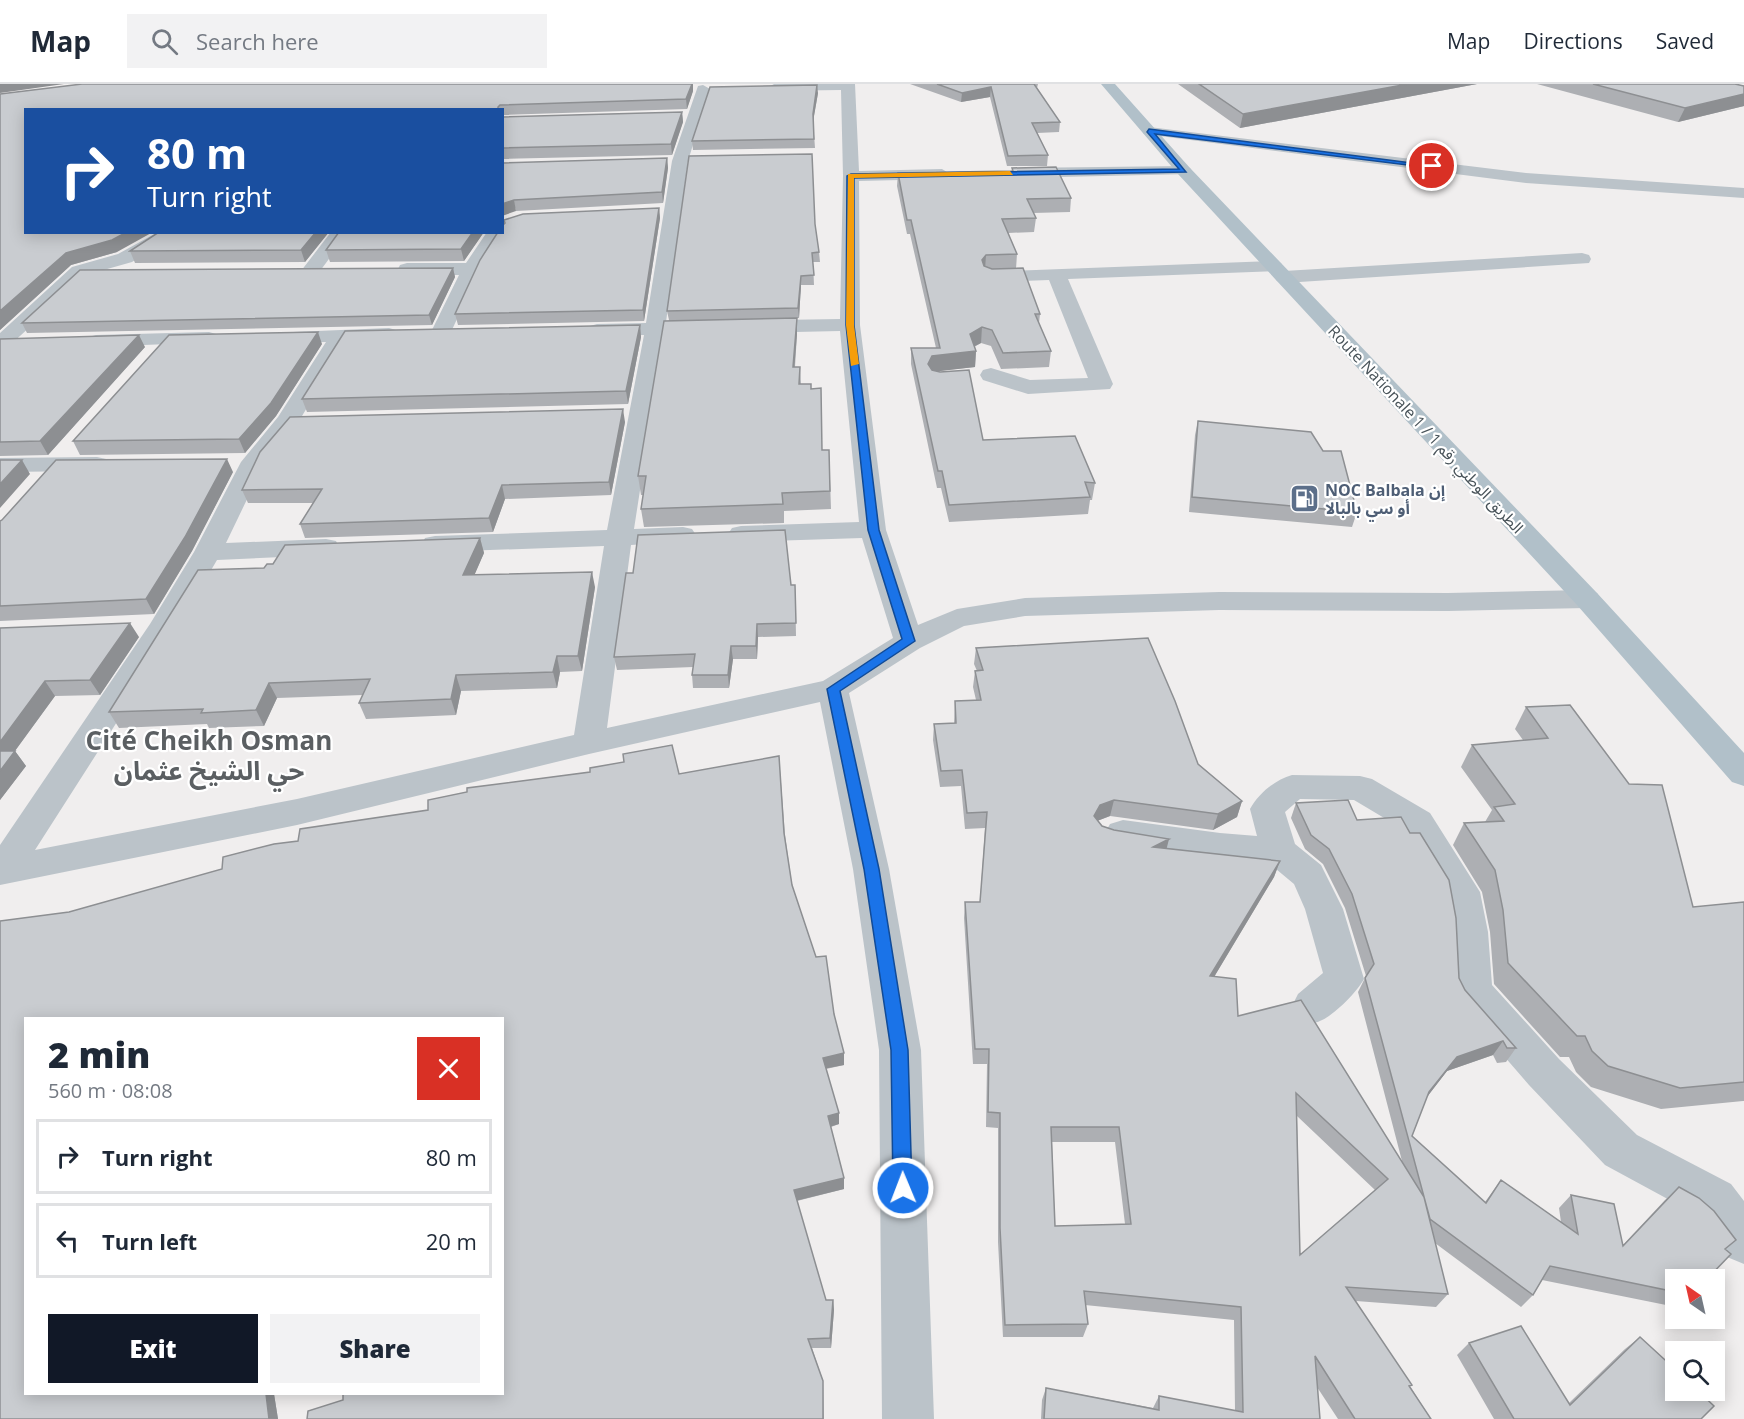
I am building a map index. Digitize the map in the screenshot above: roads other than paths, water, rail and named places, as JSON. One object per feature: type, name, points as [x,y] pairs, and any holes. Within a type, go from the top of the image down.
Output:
[{"type":"main road","name":"Route Nationale 1 / الطريق الوطني رقم 1","points":[[1108,84],[1184,171],[1587,599],[1744,774]]},
{"type":"street","points":[[758,88],[847,85],[851,176],[850,325],[873,530],[909,641]]},
{"type":"street","points":[[589,743],[620,537],[683,159],[688,115],[704,87]]},
{"type":"street","points":[[1149,131],[1526,178],[1744,193]]},
{"type":"street","points":[[994,174],[1184,171]]},
{"type":"street","points":[[851,176],[958,174]]},
{"type":"street","points":[[651,211],[674,210]]},
{"type":"street","points":[[0,343],[79,271],[124,258],[168,234]]},
{"type":"street","points":[[310,271],[339,234]]},
{"type":"street","points":[[441,332],[471,269],[496,234]]},
{"type":"street","points":[[992,276],[1279,272],[1582,259]]},
{"type":"street","points":[[390,270],[471,269]]},
{"type":"street","points":[[286,271],[333,270]]},
{"type":"street","points":[[79,271],[136,271]]},
{"type":"street","points":[[982,370],[1028,387],[1102,384],[1056,274]]},
{"type":"street","points":[[572,330],[850,325]]},
{"type":"street","points":[[260,337],[465,331]]},
{"type":"street","points":[[1,871],[164,625],[208,552],[242,462],[299,421],[340,335]]},
{"type":"street","points":[[72,341],[225,338]]},
{"type":"street","points":[[143,366],[167,339]]},
{"type":"street","points":[[0,343],[37,342]]},
{"type":"street","points":[[617,413],[640,413]]},
{"type":"street","points":[[36,488],[65,455]]},
{"type":"street","points":[[0,465],[65,455],[115,463]]},
{"type":"street","points":[[408,545],[873,530]]},
{"type":"street","points":[[208,552],[349,547]]},
{"type":"street","points":[[1,871],[297,812],[589,743],[833,689],[909,641],[957,618],[1025,607],[1219,601],[1448,602],[1587,599]]},
{"type":"street","points":[[129,627],[164,625]]},
{"type":"street","points":[[833,689],[871,869],[900,1050],[908,1419]]},
{"type":"street","points":[[1312,1006],[1344,979],[1324,909],[1308,875],[1279,851],[1267,809],[1292,787],[1360,788],[1418,822],[1461,892],[1469,932],[1472,991],[1544,1072],[1621,1150],[1715,1200],[1744,1240]]},
{"type":"street","points":[[1111,831],[1220,847],[1279,851]]},
{"type":"place","name":"NOC Balbala إن أو سي بالبالا","points":[[1304,499]]},
{"type":"district","name":"Cité Cheikh Osman حي الشيخ عثمان","points":[[209,755]]}]
